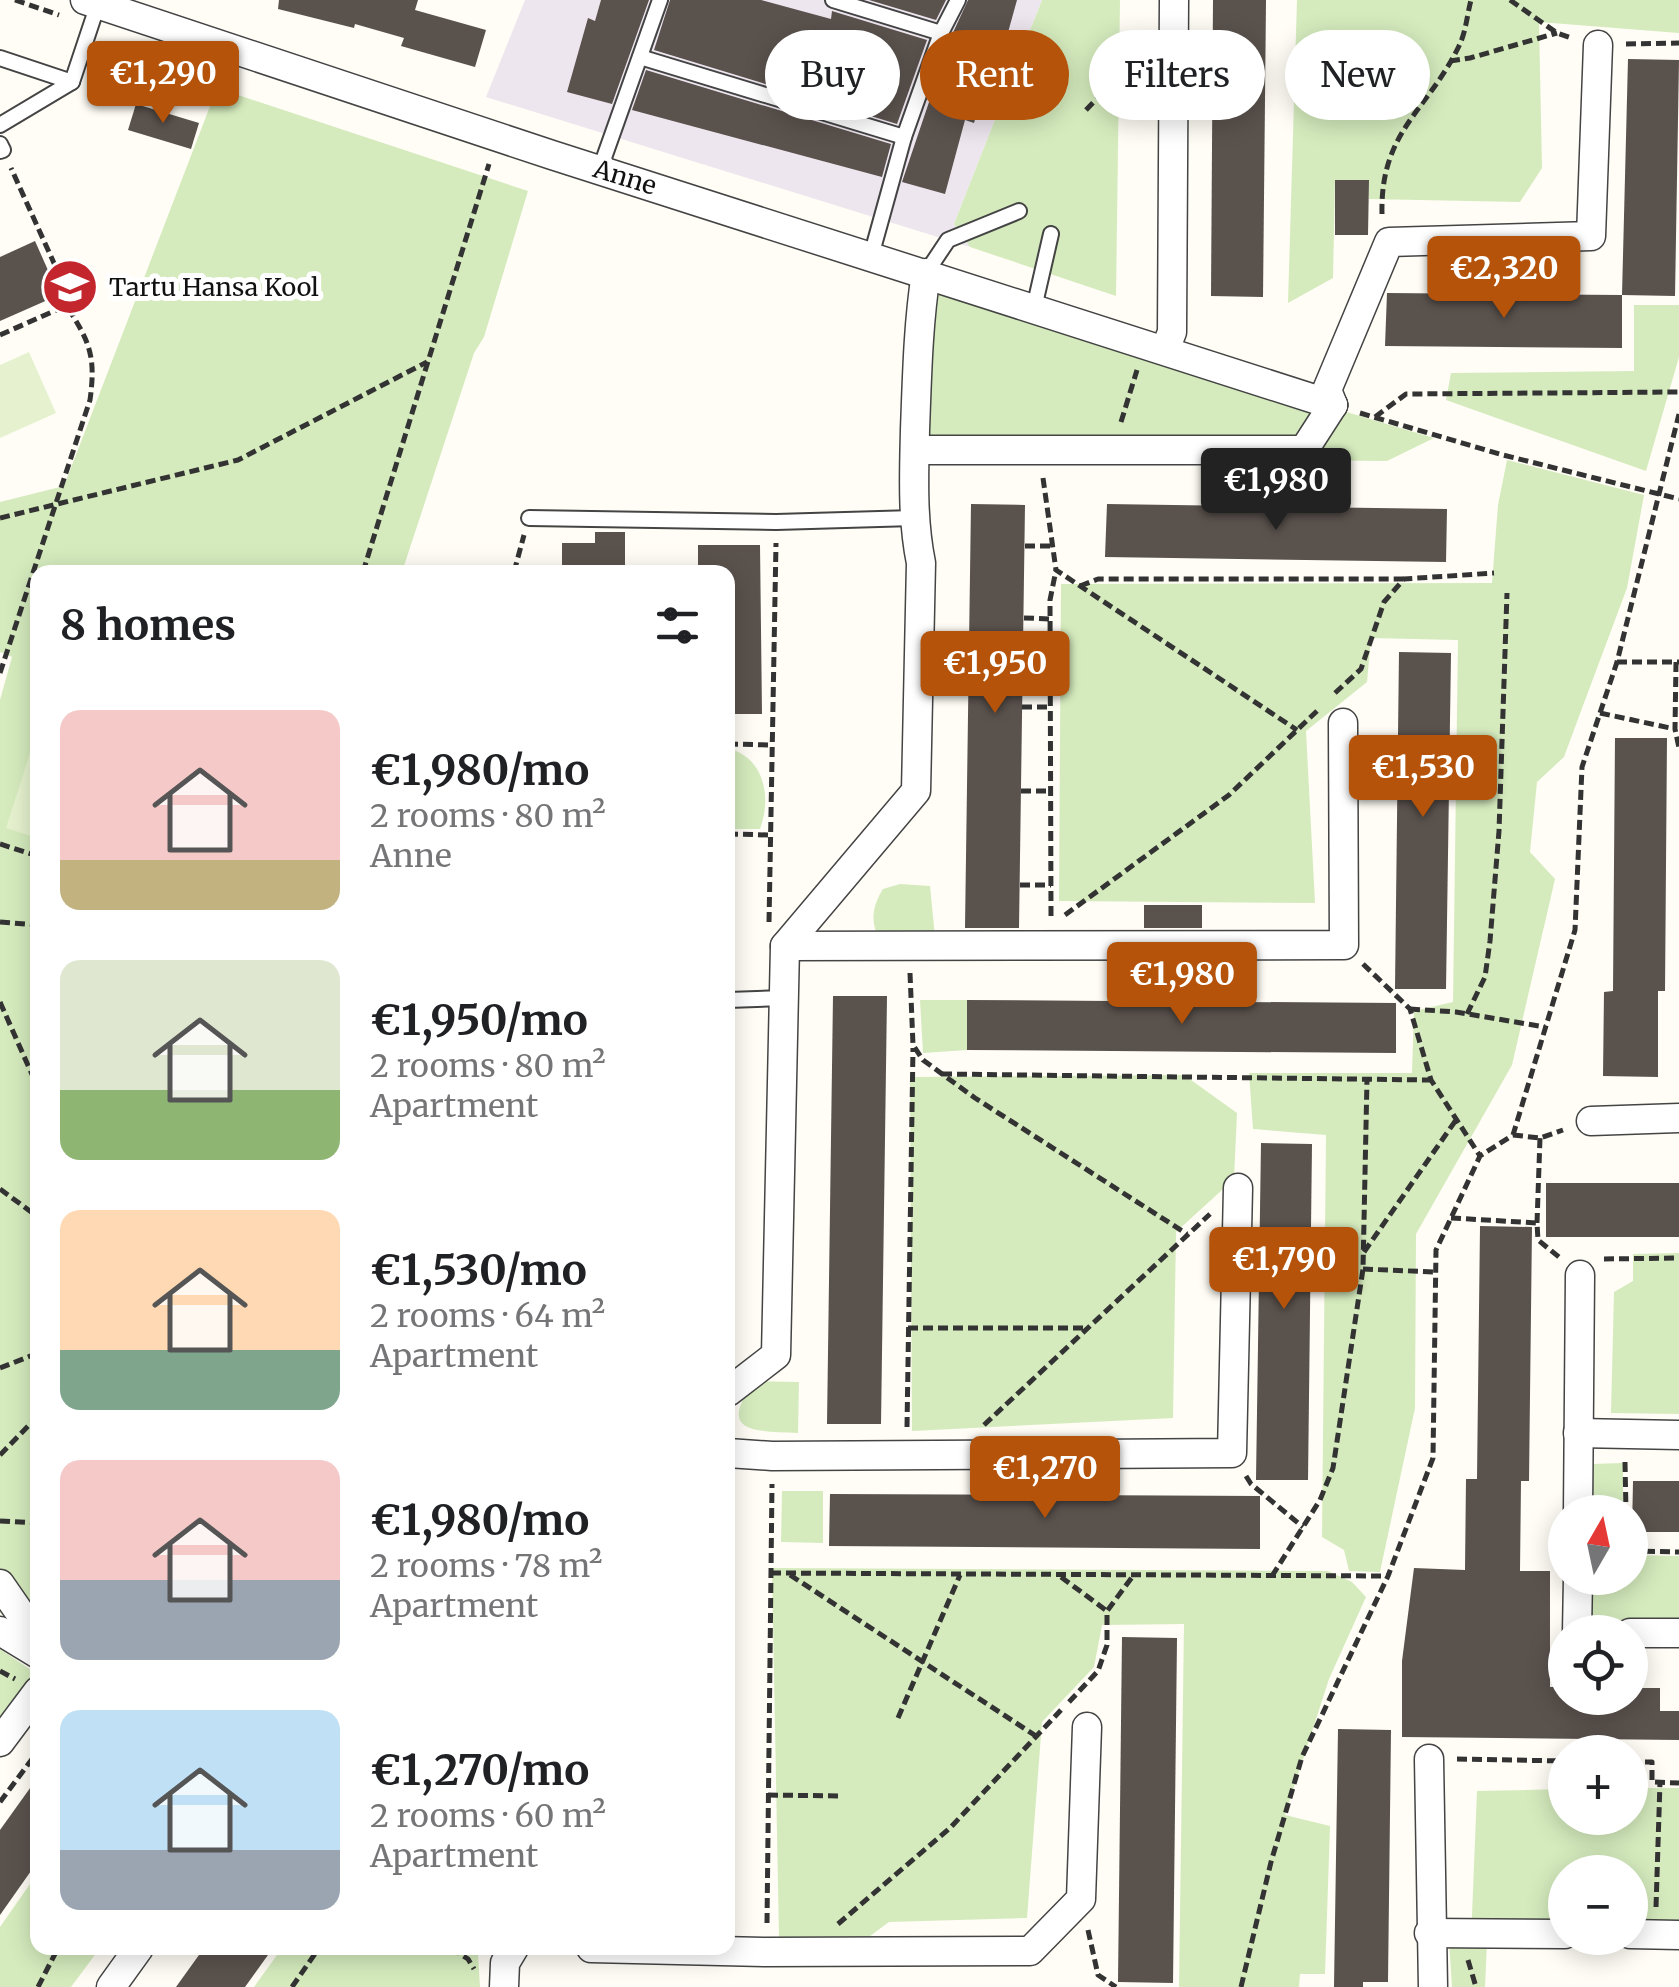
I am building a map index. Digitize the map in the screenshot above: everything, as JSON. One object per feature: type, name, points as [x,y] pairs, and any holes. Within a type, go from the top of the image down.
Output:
[{"type":"street","points":[[1174,0],[1174,30]]},
{"type":"street","name":"Anne","points":[[94,1],[497,136],[1333,405]]},
{"type":"street","points":[[915,450],[1304,450],[1333,405],[1327,390],[1389,242],[1591,236],[1598,45]]},
{"type":"street","points":[[1166,350],[1172,332],[1174,120]]},
{"type":"street","points":[[777,935],[916,791],[921,562],[914,518],[915,450],[918,328],[926,273]]},
{"type":"street","points":[[777,935],[908,946],[1344,944],[1333,714]]},
{"type":"street","points":[[735,1387],[776,1355],[784,998],[777,935]]},
{"type":"street","points":[[1591,1121],[1679,1118]]},
{"type":"street","points":[[735,1453],[772,1456],[1232,1453],[1238,1188]]},
{"type":"street","points":[[1578,1495],[1578,1433],[1590,1267]]},
{"type":"street","points":[[1578,1433],[1679,1435]]},
{"type":"street","points":[[0,1584],[30,1627]]},
{"type":"street","points":[[0,1631],[30,1649]]},
{"type":"street","points":[[1648,1633],[1679,1633]]},
{"type":"street","points":[[0,1742],[30,1702]]},
{"type":"street","points":[[735,1951],[1030,1951],[1081,1899],[1087,1728]]},
{"type":"street","points":[[1428,1759],[1432,1987]]},
{"type":"street","points":[[1429,1933],[1548,1934]]},
{"type":"street","points":[[112,1987],[134,1955]]},
{"type":"street","points":[[504,1987],[505,1964],[510,1955]]},
{"type":"lane","points":[[600,168],[660,0]]},
{"type":"lane","points":[[833,0],[928,30]]},
{"type":"lane","points":[[943,30],[958,0]]},
{"type":"lane","points":[[0,125],[72,82],[94,1]]},
{"type":"lane","points":[[640,57],[904,137]]},
{"type":"lane","points":[[0,58],[72,82]]},
{"type":"lane","points":[[871,256],[920,92]]},
{"type":"lane","points":[[926,273],[948,240],[1019,210]]},
{"type":"lane","points":[[1034,308],[1051,234]]},
{"type":"lane","points":[[530,518],[776,522],[914,518]]},
{"type":"lane","points":[[735,1000],[784,998]]},
{"type":"path","points":[[1385,253],[1385,167],[1396,142],[1461,43],[1471,0]]},
{"type":"path","points":[[1450,61],[1557,32]]},
{"type":"path","points":[[1086,110],[1089,107]]},
{"type":"path","points":[[365,565],[497,136]]},
{"type":"path","points":[[0,335],[72,303],[1,148]]},
{"type":"path","points":[[35,565],[90,400],[94,368],[92,348],[66,305]]},
{"type":"path","points":[[0,518],[238,460],[427,362]]},
{"type":"path","points":[[1112,450],[1139,362]]},
{"type":"path","points":[[1375,417],[1406,394],[1679,392]]},
{"type":"path","points":[[1333,405],[1503,455],[1679,499]]},
{"type":"path","points":[[1513,1135],[1575,930],[1582,767],[1617,662],[1679,414]]},
{"type":"path","points":[[1038,450],[1056,570],[1050,619],[1051,925],[1229,795],[1297,730],[1333,714]]},
{"type":"path","points":[[516,565],[530,518]]},
{"type":"path","points":[[776,522],[770,835],[777,935]]},
{"type":"path","points":[[1025,546],[1052,546]]},
{"type":"path","points":[[1056,570],[1297,730]]},
{"type":"path","points":[[1080,586],[1098,579],[1404,580],[1494,573]]},
{"type":"path","points":[[0,674],[30,580]]},
{"type":"path","points":[[1335,694],[1361,669],[1384,602],[1404,580]]},
{"type":"path","points":[[1467,1014],[1484,977],[1490,941],[1499,831],[1507,593]]},
{"type":"path","points":[[1024,618],[1050,619]]},
{"type":"path","points":[[1617,662],[1678,662],[1675,729],[1679,748]]},
{"type":"path","points":[[1022,707],[1050,708]]},
{"type":"path","points":[[1598,713],[1675,729]]},
{"type":"path","points":[[735,744],[772,745]]},
{"type":"path","points":[[1021,791],[1051,792]]},
{"type":"path","points":[[735,834],[770,835]]},
{"type":"path","points":[[0,844],[30,853]]},
{"type":"path","points":[[1020,884],[1051,885]]},
{"type":"path","points":[[0,922],[30,925]]},
{"type":"path","points":[[1344,944],[1410,1009],[1431,1080],[1480,1156]]},
{"type":"path","points":[[906,1455],[913,1045],[908,946]]},
{"type":"path","points":[[0,1002],[30,1070]]},
{"type":"path","points":[[1410,1009],[1545,1027]]},
{"type":"path","points":[[913,1045],[923,1060],[942,1074],[1187,1234]]},
{"type":"path","points":[[942,1074],[1431,1080]]},
{"type":"path","points":[[1272,1576],[1320,1500],[1333,1468],[1363,1268],[1366,1080]]},
{"type":"path","points":[[1363,1253],[1456,1120]]},
{"type":"path","points":[[1240,1987],[1302,1757],[1388,1576],[1433,1458],[1436,1250],[1480,1156],[1513,1135],[1540,1138],[1591,1121]]},
{"type":"path","points":[[1540,1138],[1538,1240],[1590,1267],[1679,1258]]},
{"type":"path","points":[[954,1455],[1238,1188]]},
{"type":"path","points":[[0,1189],[30,1210]]},
{"type":"path","points":[[1452,1218],[1536,1224]]},
{"type":"path","points":[[1363,1268],[1436,1272]]},
{"type":"path","points":[[908,1328],[1086,1328]]},
{"type":"path","points":[[0,1368],[30,1356]]},
{"type":"path","points":[[0,1455],[30,1424]]},
{"type":"path","points":[[1625,1434],[1626,1495]]},
{"type":"path","points":[[1232,1453],[1251,1484],[1303,1526]]},
{"type":"path","points":[[766,1952],[772,1456]]},
{"type":"path","points":[[0,1522],[30,1522]]},
{"type":"path","points":[[1648,1551],[1679,1552]]},
{"type":"path","points":[[771,1573],[1388,1576]]},
{"type":"path","points":[[787,1573],[1036,1736]]},
{"type":"path","points":[[898,1718],[960,1575]]},
{"type":"path","points":[[1059,1575],[1107,1612]]},
{"type":"path","points":[[805,1952],[950,1828],[1098,1671],[1107,1645],[1107,1612],[1134,1576]]},
{"type":"path","points":[[1428,1759],[1548,1761]]},
{"type":"path","points":[[0,1802],[30,1762]]},
{"type":"path","points":[[1648,1762],[1652,1762],[1652,1782],[1679,1783]]},
{"type":"path","points":[[1655,1935],[1660,1782]]},
{"type":"path","points":[[768,1795],[842,1796]]},
{"type":"path","points":[[1081,1899],[1098,1975],[1116,1987]]},
{"type":"path","points":[[38,1987],[54,1955]]},
{"type":"path","points":[[292,1987],[314,1955]]},
{"type":"path","points":[[462,1955],[476,1973]]},
{"type":"shaded area","points":[[525,0],[1042,0],[1030,30],[920,30],[920,120],[995,120],[954,224],[970,247],[486,97]]},
{"type":"green space","points":[[1042,0],[1120,0],[1120,30],[1089,30],[1089,120],[1118,120],[1116,296],[970,247],[954,224],[995,120],[1069,120],[1069,30],[1030,30]]},
{"type":"green space","points":[[1297,0],[1679,0],[1679,33],[1539,22],[1542,168],[1520,202],[1369,199],[1369,180],[1335,180],[1333,278],[1288,303],[1293,120],[1430,120],[1430,30],[1296,30]]},
{"type":"green space","points":[[217,88],[528,191],[484,337],[474,353],[404,565],[30,565],[30,1632],[0,1613],[0,700],[12,657],[0,652],[0,502],[64,486]]},
{"type":"green space","points":[[916,284],[1434,438],[1387,461],[916,457]]},
{"type":"green space","points":[[1634,305],[1679,305],[1679,357],[1646,471],[1446,400],[1451,373],[1634,371]]},
{"type":"green space","points":[[29,352],[56,413],[0,438],[0,365]]},
{"type":"green space","points":[[1507,460],[1644,495],[1627,588],[1564,757],[1537,782],[1530,852],[1555,879],[1512,1065],[1416,1234],[1415,1408],[1380,1572],[1349,1571],[1344,1550],[1322,1537],[1326,1135],[1253,1129],[1249,1073],[1412,1073],[1414,1011],[1453,1002],[1458,640],[1371,638],[1367,682],[1306,731],[1315,903],[1059,901],[1061,584],[1492,583],[1498,505]]},
{"type":"green space","points":[[735,751],[750,760],[762,780],[765,804],[760,829],[735,829]]},
{"type":"green space","points":[[30,753],[30,836],[6,828]]},
{"type":"green space","points":[[900,884],[930,886],[935,937],[877,934],[873,916],[877,900],[883,889]]},
{"type":"green space","points":[[920,1000],[967,1000],[967,1050],[923,1053]]},
{"type":"green space","points":[[1184,1075],[1237,1113],[1234,1179],[1176,1232],[1173,1418],[912,1431],[910,1077]]},
{"type":"green space","points":[[1679,1253],[1679,1414],[1611,1413],[1614,1292],[1633,1281],[1633,1254]]},
{"type":"green space","points":[[755,1381],[799,1382],[798,1433],[755,1429],[740,1420],[744,1398]]},
{"type":"green space","points":[[1623,1463],[1623,1495],[1591,1495],[1591,1464]]},
{"type":"green space","points":[[782,1491],[823,1491],[823,1543],[781,1542]]},
{"type":"green space","points":[[1648,1555],[1679,1556],[1679,1622],[1648,1622],[1648,1615],[1592,1615],[1592,1595],[1648,1595]]},
{"type":"green space","points":[[772,1568],[1328,1571],[1352,1582],[1366,1597],[1329,1679],[1285,1815],[1330,1826],[1325,1974],[1300,1974],[1299,1987],[1179,1987],[1184,1624],[1102,1625],[1094,1667],[1042,1722],[1027,1918],[889,1922],[866,1939],[779,1938]]},
{"type":"green space","points":[[0,1649],[30,1669],[30,1678],[0,1719]]},
{"type":"green space","points":[[1648,1788],[1679,1788],[1679,1942],[1648,1942],[1648,1855],[1548,1855],[1548,1941],[1487,1941],[1485,1987],[1452,1987],[1449,1941],[1471,1940],[1477,1791],[1548,1789],[1548,1835],[1648,1835]]},
{"type":"green space","points":[[30,1884],[30,1955],[95,1955],[71,1987],[0,1987],[0,1927]]},
{"type":"green space","points":[[277,1955],[478,1955],[480,1987],[254,1987]]},
{"type":"building","points":[[279,0],[418,0],[415,10],[486,30],[475,67],[401,46],[404,38],[278,9]]},
{"type":"building","points":[[601,0],[649,0],[612,104],[567,92],[588,18],[595,21]]},
{"type":"building","points":[[670,0],[761,0],[831,19],[832,11],[894,30],[765,30],[765,84],[654,50]]},
{"type":"building","points":[[869,0],[946,0],[936,20]]},
{"type":"building","points":[[968,0],[1017,0],[1009,30],[954,30]]},
{"type":"building","points":[[1213,0],[1266,0],[1265,99],[1265,30],[1213,30]]},
{"type":"building","points":[[900,32],[920,38],[920,60],[900,116]]},
{"type":"building","points":[[1628,59],[1679,60],[1675,296],[1622,295]]},
{"type":"building","points":[[646,70],[765,106],[765,120],[812,120],[891,144],[882,177],[632,110]]},
{"type":"building","points":[[136,104],[199,123],[191,149],[128,130]]},
{"type":"building","points":[[923,120],[965,120],[945,194],[902,182]]},
{"type":"building","points":[[1212,120],[1265,120],[1263,297],[1211,296]]},
{"type":"building","points":[[1335,180],[1369,180],[1368,235],[1335,235]]},
{"type":"building","points":[[35,241],[59,295],[0,321],[0,257]]},
{"type":"building","points":[[1387,293],[1622,295],[1622,348],[1385,346]]},
{"type":"building","points":[[971,504],[1025,505],[1019,928],[965,928]]},
{"type":"building","points":[[1107,504],[1447,509],[1446,562],[1105,557]]},
{"type":"building","points":[[595,532],[625,532],[625,565],[562,565],[562,543],[595,543]]},
{"type":"building","points":[[698,545],[760,545],[762,714],[735,714],[735,565],[698,565]]},
{"type":"building","points":[[1399,652],[1451,653],[1446,989],[1395,989]]},
{"type":"building","points":[[1615,738],[1667,738],[1665,991],[1658,991],[1658,1077],[1603,1076],[1604,992],[1613,991]]},
{"type":"building","points":[[1144,905],[1202,905],[1202,928],[1144,928]]},
{"type":"building","points":[[833,996],[887,996],[881,1424],[827,1424]]},
{"type":"building","points":[[967,1000],[1396,1003],[1396,1053],[967,1050]]},
{"type":"building","points":[[1261,1143],[1312,1144],[1308,1480],[1256,1480]]},
{"type":"building","points":[[1546,1183],[1679,1183],[1679,1237],[1546,1237]]},
{"type":"building","points":[[1480,1226],[1532,1227],[1529,1481],[1521,1481],[1520,1571],[1548,1571],[1548,1715],[1648,1715],[1648,1688],[1660,1688],[1660,1711],[1679,1711],[1679,1740],[1648,1740],[1648,1735],[1402,1737],[1402,1661],[1414,1568],[1465,1570],[1466,1479],[1477,1479]]},
{"type":"building","points":[[1633,1481],[1679,1481],[1679,1532],[1648,1532],[1648,1495],[1633,1495]]},
{"type":"building","points":[[830,1494],[1260,1496],[1260,1549],[829,1546]]},
{"type":"building","points":[[1122,1637],[1177,1638],[1173,1983],[1118,1982]]},
{"type":"building","points":[[1338,1729],[1391,1730],[1388,1982],[1363,1982],[1363,1987],[1334,1987]]},
{"type":"building","points":[[30,1788],[30,1872],[0,1915],[0,1830]]},
{"type":"building","points":[[199,1955],[268,1955],[245,1987],[176,1987]]},
{"type":"place","name":"Tartu Hansa Kool","points":[[70,287]]}]
